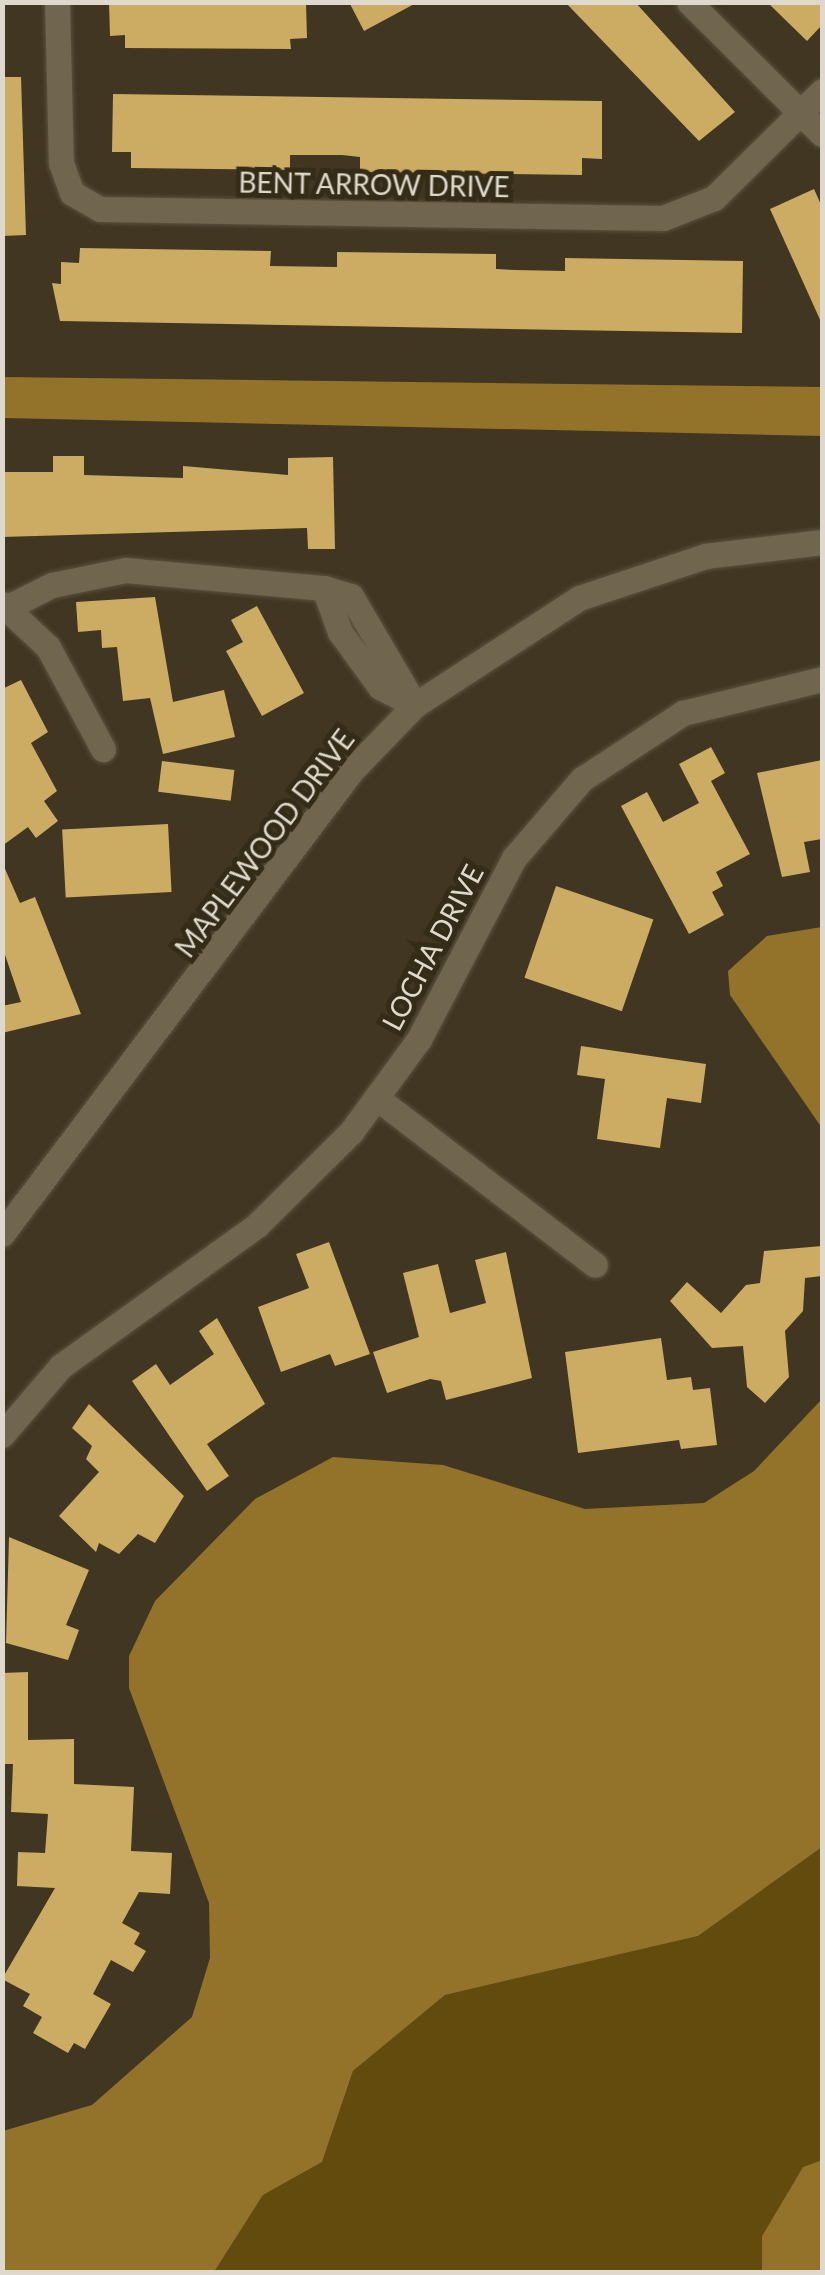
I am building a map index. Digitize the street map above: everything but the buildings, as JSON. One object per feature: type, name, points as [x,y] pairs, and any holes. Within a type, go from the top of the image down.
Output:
[{"type":"street","name":"BENT ARROW DRIVE","points":[[56,2],[61,163],[72,192],[100,209],[663,218],[714,198],[822,90]]},
{"type":"street","points":[[689,2],[822,134]]},
{"type":"street","name":"MAPLEWOOD DRIVE","points":[[2,1234],[352,770],[415,705],[580,598],[705,556],[822,542]]},
{"type":"street","points":[[103,749],[48,647],[4,608],[52,585],[125,570],[324,588],[350,596],[415,705]]},
{"type":"street","name":"LOCHA DRIVE","points":[[2,1435],[102,1332],[257,1225],[378,1099],[452,982],[514,858],[582,779],[683,713],[822,679]]},
{"type":"street","points":[[378,1099],[594,1266]]},
{"type":"shaded area","points":[[2,377],[822,387],[822,436],[3,418]]},
{"type":"shaded area","points":[[822,927],[822,1128],[730,995],[728,971],[767,936]]},
{"type":"shaded area","points":[[822,1399],[822,1847],[698,1936],[445,1995],[353,2071],[322,2162],[263,2195],[214,2272],[3,2272],[3,2131],[92,2105],[192,2017],[210,1958],[209,1903],[129,1688],[129,1656],[155,1601],[255,1499],[333,1457],[443,1465],[585,1509],[704,1503],[754,1471]]},
{"type":"shaded area","points":[[822,1847],[822,2160],[803,2167],[762,2236],[762,2272],[214,2272],[263,2195],[322,2162],[353,2071],[445,1995],[698,1936]]},
{"type":"shaded area","points":[[822,2160],[822,2272],[762,2272],[762,2236],[803,2167]]}]
